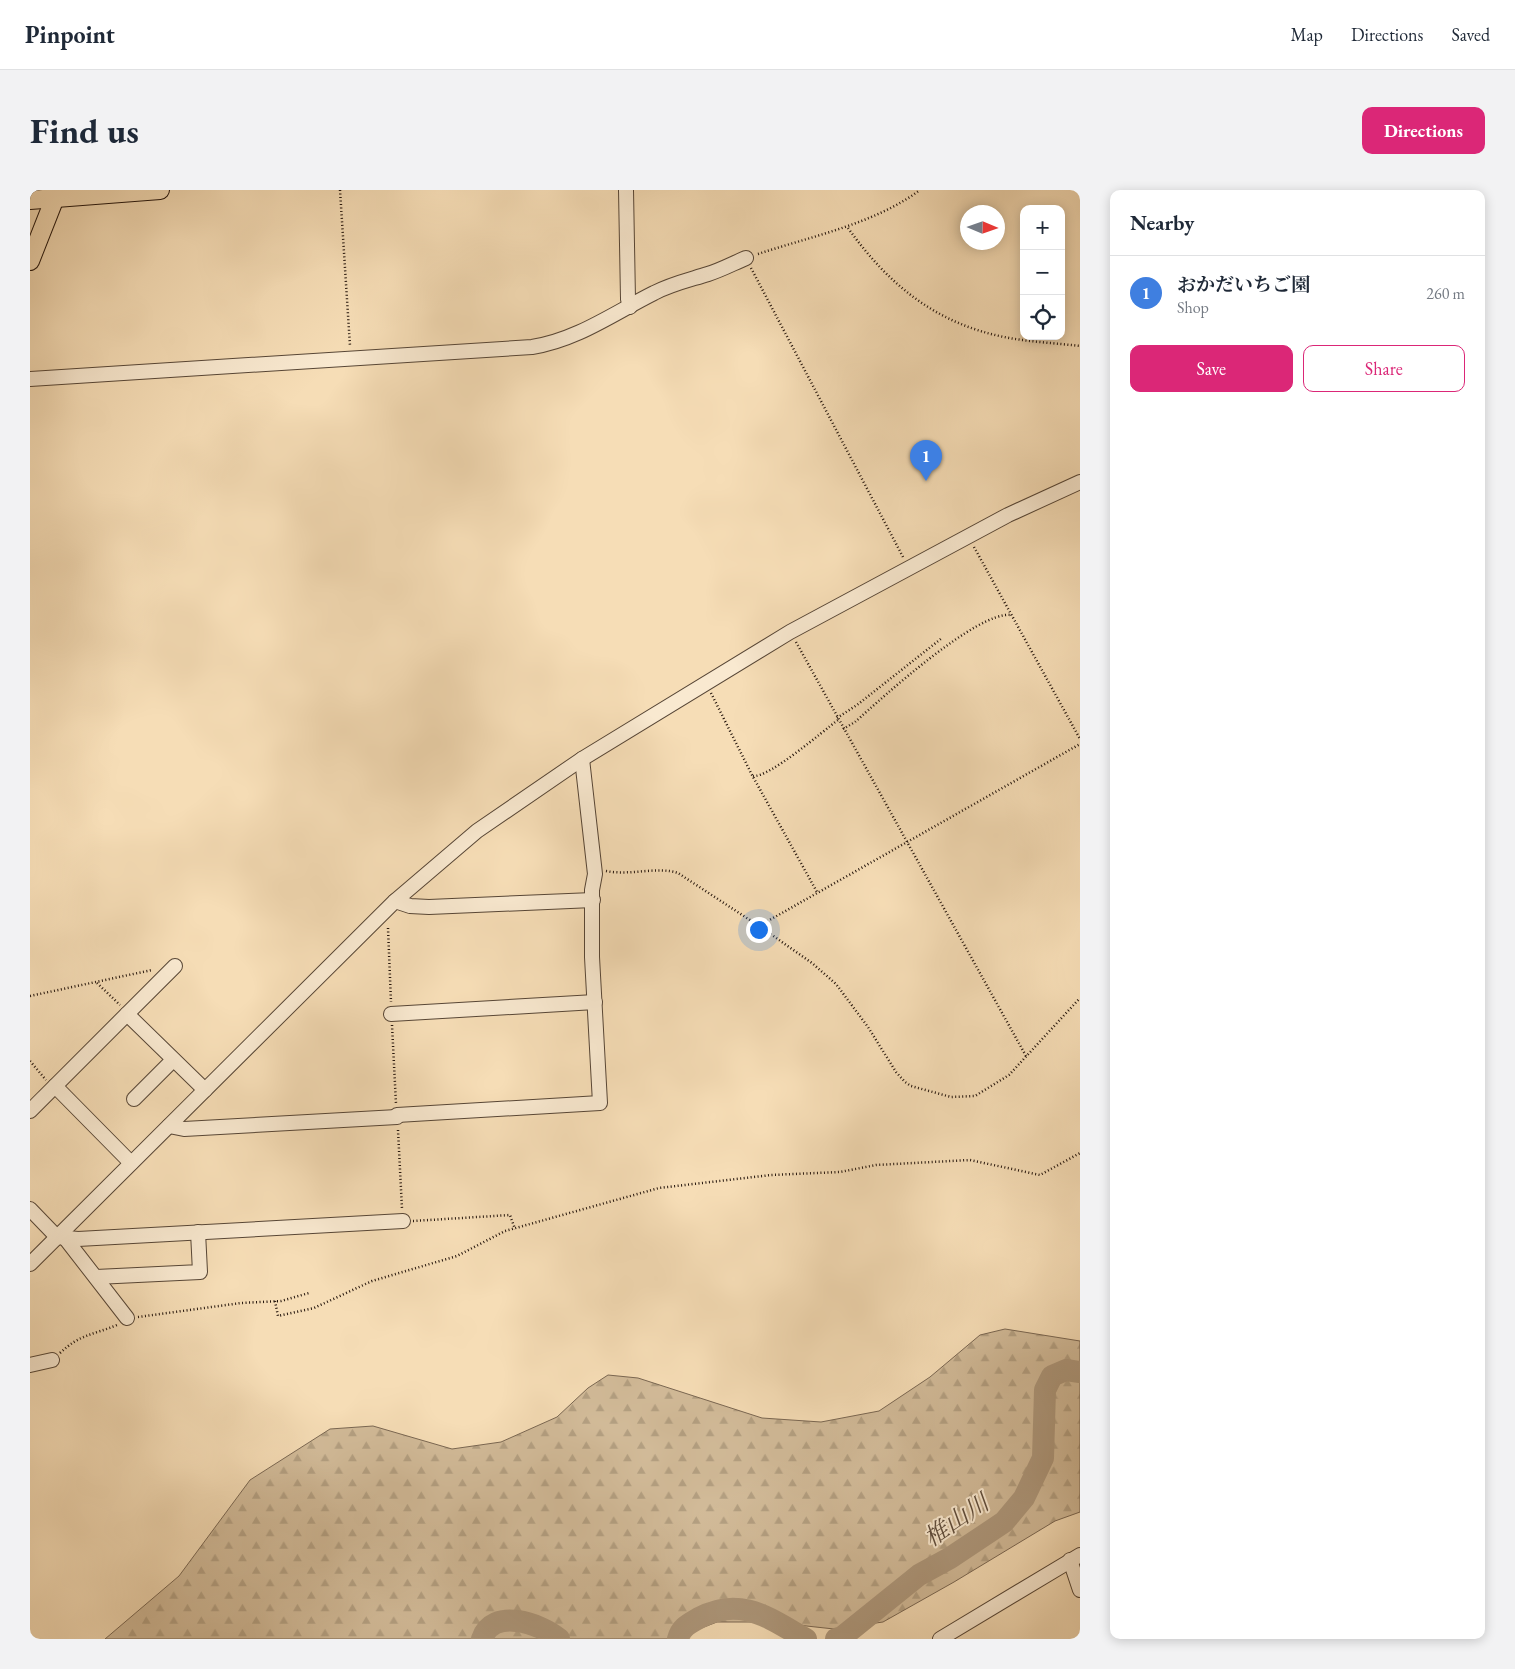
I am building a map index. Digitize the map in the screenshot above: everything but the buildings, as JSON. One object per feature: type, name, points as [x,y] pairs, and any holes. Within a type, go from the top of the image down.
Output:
[{"type":"main road","points":[[30,200],[56,194],[160,190]]},
{"type":"main road","points":[[30,261],[56,194]]},
{"type":"street","points":[[626,190],[630,307]]},
{"type":"street","points":[[30,379],[532,348],[553,344],[619,314],[680,281],[708,274],[746,258]]},
{"type":"street","points":[[30,1264],[61,1237],[131,1163],[395,901],[477,831],[582,759],[790,632],[969,537],[1008,514],[1080,482]]},
{"type":"street","points":[[169,1126],[184,1129],[600,1103],[592,957],[594,868],[582,759]]},
{"type":"street","points":[[395,901],[410,906],[429,907],[593,900]]},
{"type":"street","points":[[30,1111],[175,966]]},
{"type":"street","points":[[392,1014],[595,1002]]},
{"type":"street","points":[[127,1014],[204,1090]]},
{"type":"street","points":[[134,1099],[173,1060]]},
{"type":"street","points":[[54,1087],[131,1163]]},
{"type":"street","points":[[30,1209],[61,1237],[96,1277],[127,1318]]},
{"type":"street","points":[[61,1237],[78,1239],[403,1221]]},
{"type":"street","points":[[96,1277],[200,1272],[198,1232]]},
{"type":"street","points":[[30,1365],[52,1360]]},
{"type":"street","points":[[940,1639],[1075,1558],[1080,1590]]},
{"type":"path","points":[[340,190],[351,358]]},
{"type":"path","points":[[908,568],[746,258],[828,231],[848,228],[896,206],[920,190]]},
{"type":"path","points":[[848,228],[884,272],[914,298],[949,320],[1004,337],[1080,346]]},
{"type":"path","points":[[969,537],[1080,739]]},
{"type":"path","points":[[843,729],[856,722],[958,638],[996,617],[1012,615]]},
{"type":"path","points":[[790,632],[1026,1056]]},
{"type":"path","points":[[752,775],[756,776],[766,773],[942,638]]},
{"type":"path","points":[[706,684],[752,775],[817,892]]},
{"type":"path","points":[[759,926],[1080,744]]},
{"type":"path","points":[[594,868],[617,873],[671,871],[678,873],[812,962],[836,984],[868,1027],[896,1072],[911,1086],[951,1097],[970,1098],[1009,1075],[1080,998]]},
{"type":"path","points":[[30,996],[175,966]]},
{"type":"path","points":[[96,982],[127,1014]]},
{"type":"path","points":[[30,1061],[54,1087]]},
{"type":"path","points":[[397,1116],[403,1221],[510,1216],[515,1229]]},
{"type":"path","points":[[275,1301],[278,1316],[314,1308],[372,1281],[457,1256],[505,1231],[667,1186],[771,1175],[840,1172],[876,1165],[970,1160],[1040,1175],[1080,1153]]},
{"type":"path","points":[[52,1360],[71,1342],[94,1331],[115,1326],[127,1318],[241,1303],[275,1301],[309,1293]]},
{"type":"green space","points":[[1005,1329],[1080,1341],[1080,1512],[1055,1521],[883,1622],[834,1629],[770,1622],[717,1622],[673,1639],[105,1639],[179,1576],[250,1480],[330,1429],[373,1426],[452,1449],[501,1442],[557,1417],[588,1388],[608,1375],[638,1378],[762,1418],[821,1422],[879,1411],[930,1377],[980,1335]]},
{"type":"waterway","name":"椎山川","points":[[836,1639],[842,1637],[919,1575],[950,1558],[1004,1522],[1024,1498],[1043,1458],[1045,1390],[1052,1376],[1066,1370],[1080,1372]]},
{"type":"waterway","name":"椎山川","points":[[678,1639],[683,1629],[692,1622],[714,1611],[728,1609],[742,1609],[755,1612],[806,1639]]},
{"type":"waterway","name":"椎山川","points":[[482,1639],[487,1629],[496,1623],[506,1621],[529,1624],[551,1633],[559,1639]]},
{"type":"place","name":"おかだいちご園","points":[[926,481]]}]
